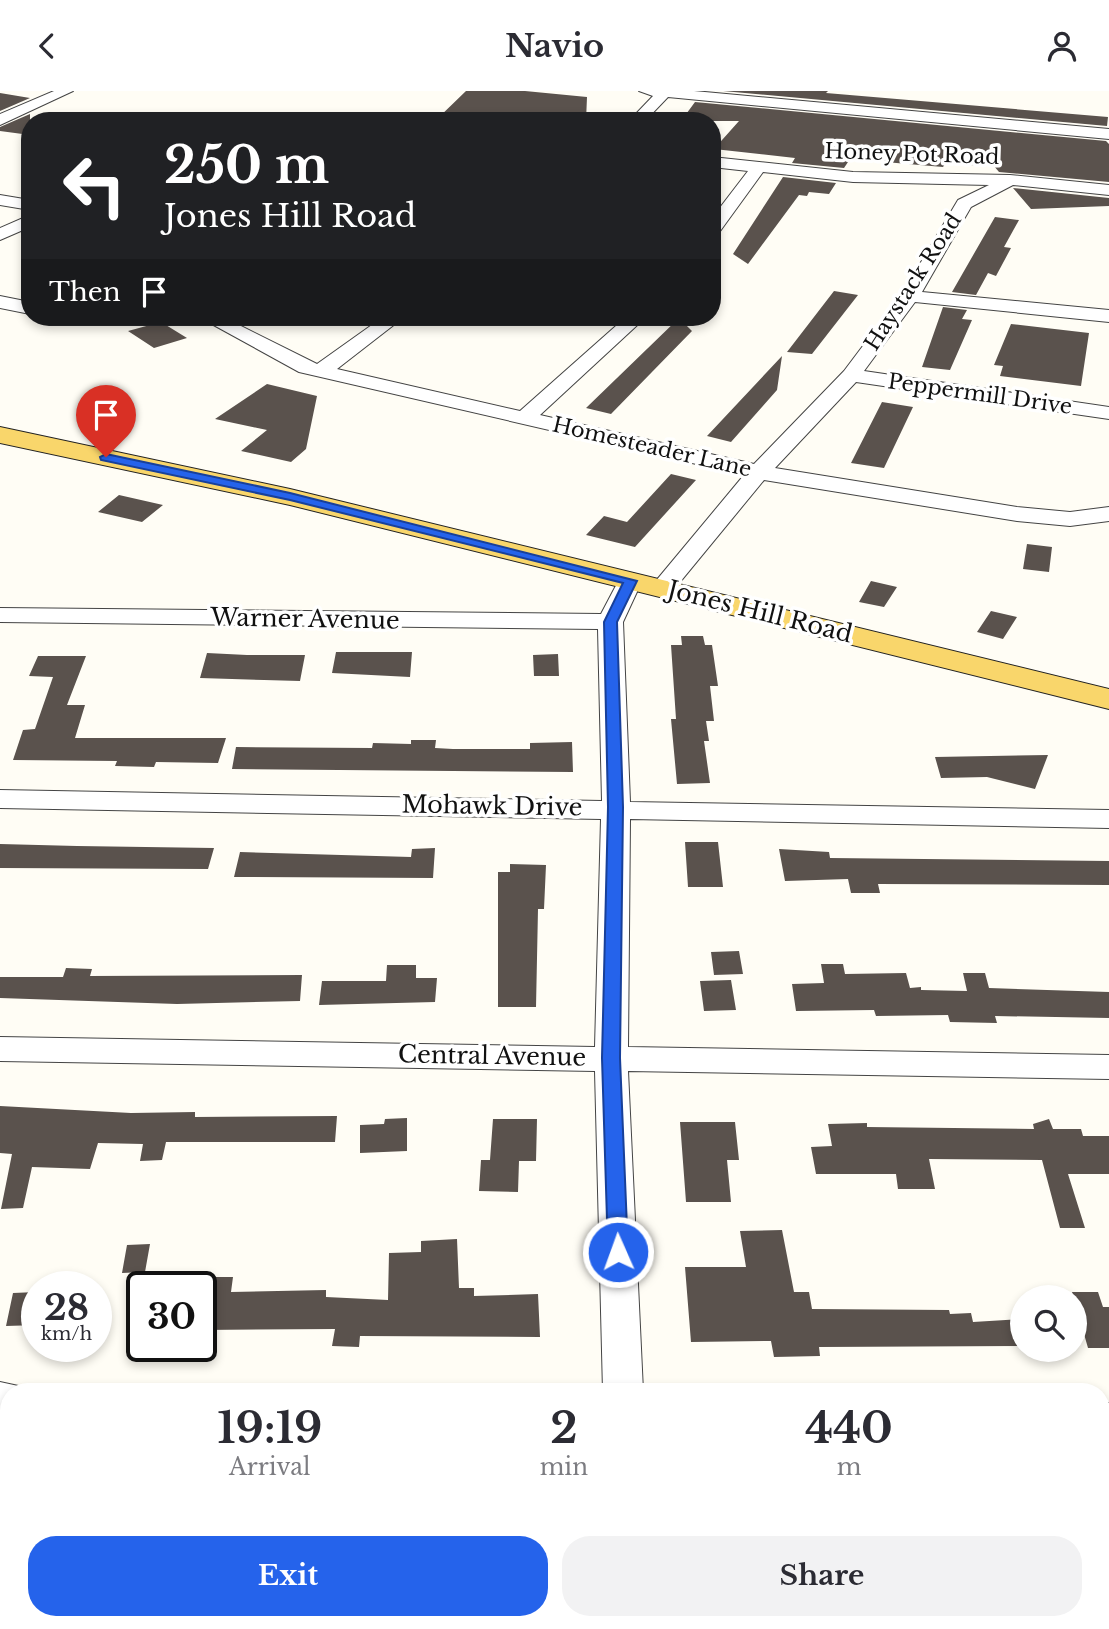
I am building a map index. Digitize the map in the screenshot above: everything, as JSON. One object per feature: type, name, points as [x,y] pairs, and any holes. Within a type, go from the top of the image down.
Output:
[{"type":"main road","name":"Jones Hill Road","points":[[0,435],[290,496],[1109,699]]},
{"type":"street","points":[[0,120],[66,91]]},
{"type":"street","points":[[646,91],[1109,134]]},
{"type":"street","points":[[645,112],[665,92]]},
{"type":"street","name":"Honey Pot Road","points":[[721,163],[853,177],[1010,180],[1109,190]]},
{"type":"street","points":[[721,218],[759,167]]},
{"type":"street","name":"Haystack Road","points":[[662,588],[759,472],[850,375],[910,296],[964,204],[1010,180]]},
{"type":"street","points":[[0,200],[21,204]]},
{"type":"street","points":[[0,235],[21,224]]},
{"type":"street","points":[[910,296],[1109,316]]},
{"type":"street","points":[[0,302],[21,306]]},
{"type":"street","name":"Homesteader Lane","points":[[226,326],[292,362],[321,371],[759,472],[992,511],[1059,519],[1109,514]]},
{"type":"street","points":[[321,371],[382,326]]},
{"type":"street","points":[[526,417],[627,326]]},
{"type":"street","name":"Peppermill Drive","points":[[850,375],[1109,413]]},
{"type":"street","points":[[623,1383],[611,1058],[615,807],[610,622],[631,581]]},
{"type":"street","name":"Warner Avenue","points":[[0,615],[610,622]]},
{"type":"street","name":"Mohawk Drive","points":[[0,799],[615,807],[1109,819]]},
{"type":"street","name":"Central Avenue","points":[[0,1049],[1109,1067]]},
{"type":"building","points":[[466,91],[525,91],[587,97],[586,112],[444,112]]},
{"type":"building","points":[[723,91],[828,91],[826,93],[1108,117],[1107,126]]},
{"type":"building","points":[[0,93],[30,98],[0,111]]},
{"type":"building","points":[[695,102],[1106,141],[1109,144],[1109,182],[999,172],[994,166],[945,164],[943,167],[850,159],[844,168],[792,163],[795,158],[721,150],[721,141],[739,121],[721,121],[721,112],[688,112]]},
{"type":"building","points":[[21,118],[21,134],[0,131],[0,127]]},
{"type":"building","points":[[783,177],[836,183],[829,194],[809,192],[807,196],[799,195],[748,264],[733,254]]},
{"type":"building","points":[[1013,188],[1109,198],[1109,206],[1031,209]]},
{"type":"building","points":[[995,217],[1019,220],[1004,247],[1011,248],[996,276],[988,273],[976,295],[952,292]]},
{"type":"building","points":[[834,291],[858,295],[812,354],[787,352]]},
{"type":"building","points":[[943,307],[967,310],[962,319],[972,320],[950,370],[922,367]]},
{"type":"building","points":[[1011,324],[1089,333],[1081,386],[1000,376],[1003,366],[994,365]]},
{"type":"building","points":[[146,326],[168,326],[187,338],[154,348],[128,331]]},
{"type":"building","points":[[671,326],[687,326],[692,331],[611,414],[586,408]]},
{"type":"building","points":[[782,356],[777,390],[731,442],[707,436]]},
{"type":"building","points":[[267,384],[317,396],[306,449],[291,462],[241,451],[267,430],[215,419]]},
{"type":"building","points":[[882,402],[913,407],[884,468],[851,463]]},
{"type":"building","points":[[671,474],[696,480],[635,547],[586,535],[604,516],[627,522]]},
{"type":"building","points":[[119,495],[163,505],[142,522],[98,512]]},
{"type":"building","points":[[1027,544],[1052,547],[1049,572],[1023,569]]},
{"type":"building","points":[[871,581],[897,587],[884,607],[859,602]]},
{"type":"building","points":[[991,611],[1017,617],[1003,639],[977,632]]},
{"type":"building","points":[[681,636],[703,636],[705,645],[712,645],[718,686],[710,686],[714,721],[706,721],[709,741],[704,741],[710,783],[677,784],[671,719],[676,719],[671,645],[682,645]]},
{"type":"building","points":[[336,652],[412,652],[410,677],[332,673]]},
{"type":"building","points":[[207,653],[305,655],[300,681],[200,678]]},
{"type":"building","points":[[558,654],[559,676],[534,676],[533,655]]},
{"type":"building","points":[[38,656],[86,656],[67,705],[85,705],[75,738],[226,738],[218,763],[156,762],[154,767],[115,766],[117,761],[13,760],[23,730],[35,729],[53,677],[29,676]]},
{"type":"building","points":[[411,740],[436,740],[435,748],[453,749],[530,749],[530,743],[572,742],[573,772],[232,769],[236,747],[372,748],[373,743],[411,744]]},
{"type":"building","points":[[1048,755],[1035,789],[987,777],[941,778],[935,757]]},
{"type":"building","points":[[685,842],[718,842],[723,887],[688,887]]},
{"type":"building","points":[[0,844],[214,848],[208,869],[0,868]]},
{"type":"building","points":[[435,848],[433,878],[234,877],[240,852],[411,857],[412,849]]},
{"type":"building","points":[[779,849],[829,852],[830,858],[1109,861],[1109,885],[878,884],[880,893],[851,893],[848,879],[785,881]]},
{"type":"building","points":[[510,864],[546,865],[544,909],[538,909],[536,1007],[498,1007],[498,872],[510,872]]},
{"type":"building","points":[[739,951],[743,974],[714,975],[711,952]]},
{"type":"building","points":[[821,964],[843,964],[845,974],[906,973],[910,988],[921,987],[921,990],[967,991],[963,973],[985,973],[989,988],[1109,992],[1109,1018],[995,1016],[997,1023],[950,1022],[948,1015],[876,1016],[874,1010],[796,1011],[792,984],[824,983]]},
{"type":"building","points":[[387,965],[416,965],[416,978],[437,978],[435,1002],[319,1005],[322,981],[386,981]]},
{"type":"building","points":[[66,968],[92,969],[90,976],[302,975],[300,1001],[177,1004],[0,998],[0,977],[63,977]]},
{"type":"building","points":[[731,980],[736,1010],[704,1011],[700,981]]},
{"type":"building","points":[[0,1106],[131,1113],[195,1112],[195,1117],[337,1116],[335,1142],[166,1142],[162,1160],[140,1161],[143,1144],[98,1143],[90,1169],[32,1167],[23,1208],[1,1209],[12,1154],[0,1153]]},
{"type":"building","points":[[407,1118],[407,1151],[360,1153],[360,1125],[384,1124],[385,1119]]},
{"type":"building","points":[[493,1119],[537,1119],[536,1161],[519,1161],[518,1192],[479,1191],[481,1160],[490,1160]]},
{"type":"building","points":[[1049,1119],[1053,1129],[1081,1129],[1083,1136],[1109,1136],[1109,1174],[1068,1174],[1085,1228],[1060,1228],[1042,1160],[929,1159],[935,1189],[898,1189],[896,1174],[816,1174],[811,1147],[832,1146],[828,1124],[1034,1129],[1033,1124]]},
{"type":"building","points":[[680,1122],[735,1122],[739,1160],[727,1160],[731,1202],[686,1202]]},
{"type":"building","points":[[782,1230],[794,1292],[809,1292],[812,1309],[949,1310],[950,1314],[971,1313],[973,1322],[1010,1320],[1010,1346],[819,1347],[820,1356],[774,1357],[771,1341],[691,1342],[685,1267],[746,1267],[740,1231]]},
{"type":"building","points":[[457,1239],[459,1288],[474,1288],[474,1296],[538,1294],[540,1337],[360,1336],[359,1347],[332,1346],[335,1329],[217,1330],[217,1277],[233,1277],[231,1292],[326,1290],[326,1297],[388,1300],[389,1253],[421,1252],[421,1241]]},
{"type":"building","points":[[150,1244],[145,1271],[122,1273],[127,1245]]},
{"type":"building","points":[[1087,1292],[1098,1292],[1103,1307],[1109,1307],[1109,1348],[1088,1348]]},
{"type":"building","points":[[13,1293],[21,1293],[21,1326],[6,1326]]},
{"type":"route","points":[[106,457],[290,496],[631,581],[610,622],[615,807],[611,1058],[618,1252]]}]
